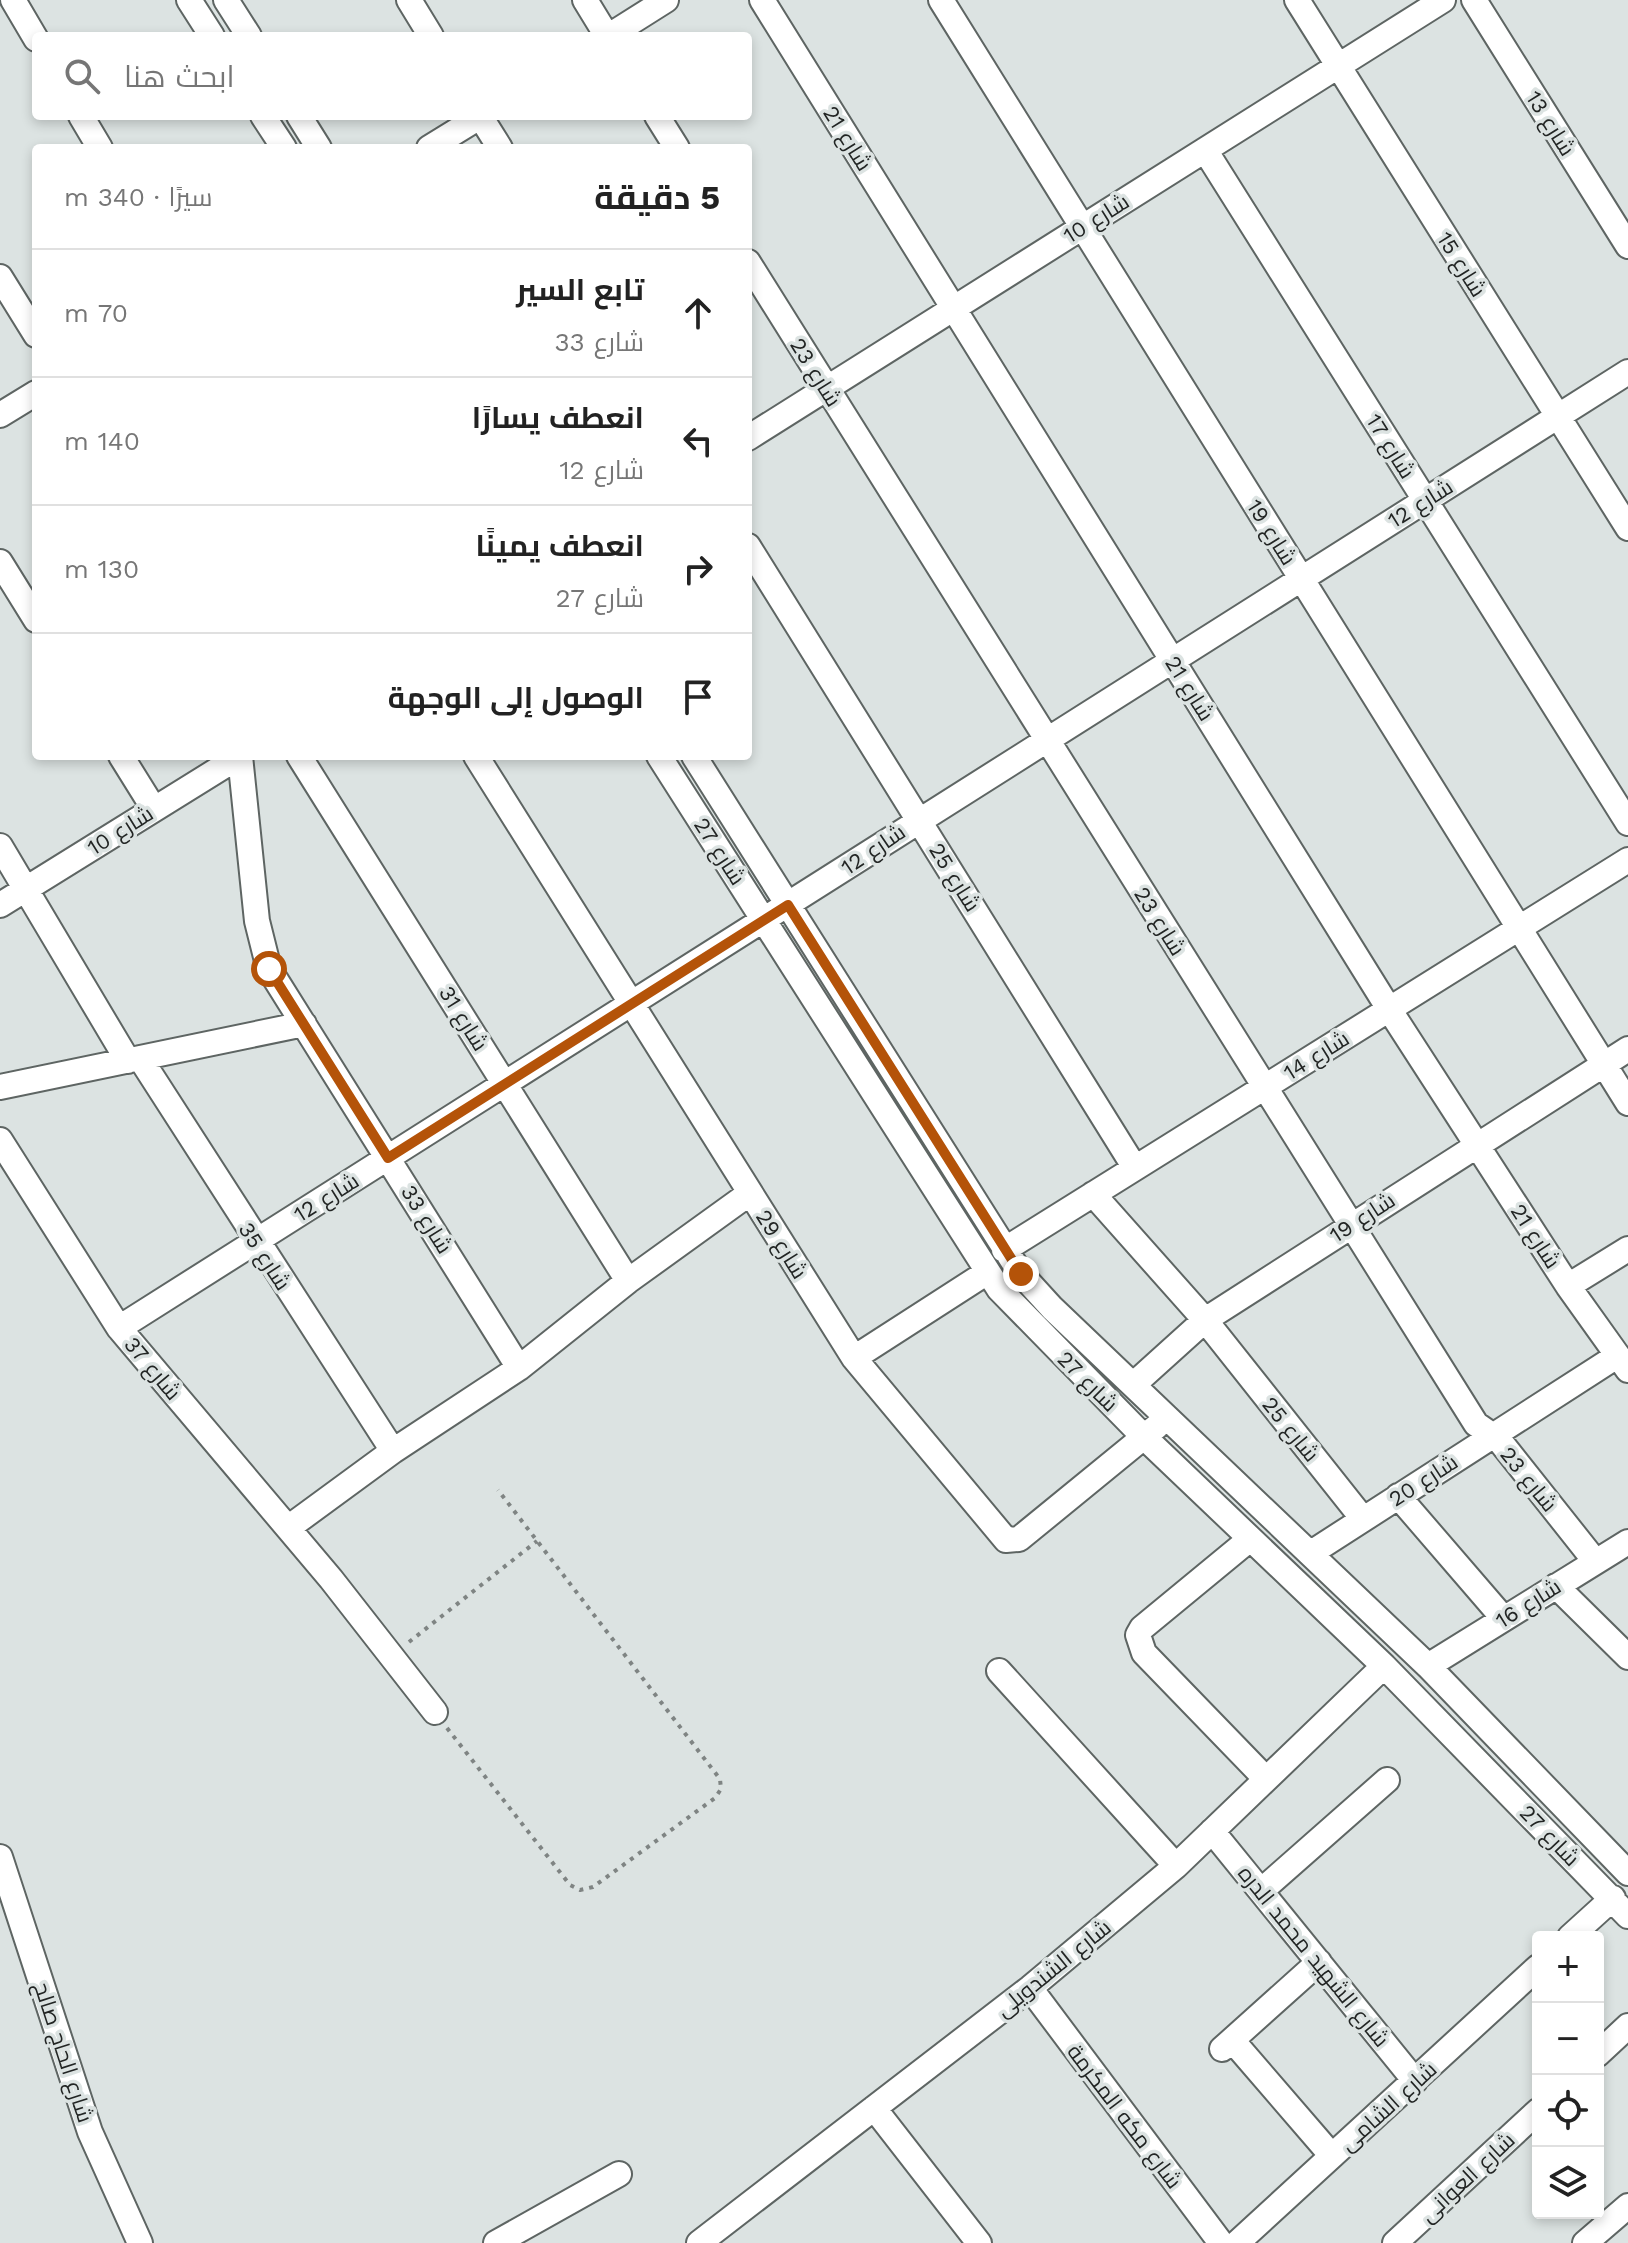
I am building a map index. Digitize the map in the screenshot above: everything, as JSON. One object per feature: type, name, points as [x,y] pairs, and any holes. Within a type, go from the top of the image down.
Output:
[{"type":"street","points":[[13,0],[32,32]]},
{"type":"street","points":[[189,0],[209,32]]},
{"type":"street","points":[[226,0],[246,32]]},
{"type":"street","points":[[409,0],[429,32]]},
{"type":"street","points":[[585,0],[605,32]]},
{"type":"street","points":[[614,32],[666,0]]},
{"type":"street","name":"شارع 21","points":[[762,0],[1389,1009],[1568,1286],[1622,1363]]},
{"type":"street","name":"شارع 19","points":[[941,0],[1628,1103]]},
{"type":"street","name":"شارع 15","points":[[1297,0],[1628,528]]},
{"type":"street","name":"شارع 10","points":[[752,435],[1443,0]]},
{"type":"street","name":"شارع 13","points":[[1474,0],[1628,246]]},
{"type":"street","points":[[83,120],[98,144]]},
{"type":"street","points":[[266,120],[281,144]]},
{"type":"street","points":[[302,120],[316,144]]},
{"type":"street","points":[[435,144],[474,120]]},
{"type":"street","points":[[482,120],[498,144]]},
{"type":"street","points":[[660,120],[674,144]]},
{"type":"street","name":"شارع 17","points":[[1205,150],[1628,823]]},
{"type":"street","name":"شارع 23","points":[[752,268],[1476,1424],[1504,1446],[1595,1561]]},
{"type":"street","points":[[0,277],[32,329]]},
{"type":"street","name":"شارع 12","points":[[119,1328],[788,905],[918,818],[1628,372]]},
{"type":"street","points":[[0,415],[32,395]]},
{"type":"street","name":"شارع 25","points":[[752,552],[1135,1168]]},
{"type":"street","points":[[0,562],[32,614]]},
{"type":"street","points":[[123,760],[154,809]]},
{"type":"street","name":"شارع 10","points":[[0,905],[234,760]]},
{"type":"street","name":"شارع 33","points":[[240,760],[259,938],[269,969],[519,1368]]},
{"type":"street","name":"شارع 31","points":[[302,760],[628,1281]]},
{"type":"street","name":"شارع 29","points":[[479,760],[854,1358],[1006,1540],[1019,1539],[1168,1418]]},
{"type":"street","name":"شارع 27","points":[[662,760],[986,1273],[1144,1437],[1384,1666],[1620,1907]]},
{"type":"street","name":"شارع 27","points":[[697,760],[1004,1250],[1052,1308],[1428,1666],[1628,1872]]},
{"type":"street","name":"شارع 35","points":[[0,846],[134,1059],[393,1451]]},
{"type":"street","name":"شارع 14","points":[[1004,1250],[1628,860]]},
{"type":"street","points":[[0,1087],[304,1024]]},
{"type":"street","name":"شارع 19","points":[[1133,1385],[1205,1320],[1628,1049]]},
{"type":"street","name":"شارع 37","points":[[0,1140],[119,1328],[331,1579],[435,1712]]},
{"type":"street","points":[[288,1528],[393,1451],[519,1368],[628,1281],[750,1193]]},
{"type":"street","name":"شارع 25","points":[[1093,1194],[1205,1320],[1363,1519]]},
{"type":"street","points":[[1568,1286],[1628,1249]]},
{"type":"street","points":[[854,1358],[986,1273]]},
{"type":"street","name":"شارع 20","points":[[1311,1553],[1490,1437],[1622,1363]]},
{"type":"street","points":[[1398,1496],[1504,1619]]},
{"type":"street","points":[[1250,1539],[1142,1628],[1138,1635],[1144,1653],[1265,1778]]},
{"type":"street","name":"شارع 16","points":[[1428,1666],[1628,1542]]},
{"type":"street","points":[[1556,1586],[1628,1657]]},
{"type":"street","name":"شارع الشندويلى","points":[[712,2239],[874,2108],[1030,1988],[1176,1866],[1384,1666]]},
{"type":"street","points":[[999,1671],[1176,1866]]},
{"type":"street","points":[[1261,1891],[1387,1780]]},
{"type":"street","name":"شارع الشهيد محمد الدره","points":[[1212,1831],[1415,2081]]},
{"type":"street","name":"شارع الحاج صالح","points":[[0,1857],[90,2132],[140,2243]]},
{"type":"street","points":[[1580,1931],[1620,1907]]},
{"type":"street","points":[[1319,1962],[1226,2045],[1332,2156]]},
{"type":"street","name":"شارع الشامى","points":[[1237,2243],[1532,1973]]},
{"type":"street","name":"شارع مكه المكرمة","points":[[1030,1988],[1221,2243]]},
{"type":"street","points":[[1604,2048],[1628,2026]]},
{"type":"street","points":[[874,2108],[979,2243]]},
{"type":"street","name":"شارع العوانى","points":[[1410,2238],[1532,2117]]},
{"type":"street","points":[[496,2243],[619,2174]]},
{"type":"street","points":[[1585,2243],[1628,2206]]},
{"type":"path","points":[[435,1712],[570,1885],[580,1890],[593,1887],[719,1794],[720,1779],[498,1490]]},
{"type":"path","points":[[391,1656],[537,1541]]},
{"type":"route","points":[[269,969],[388,1158],[788,905],[1021,1274]]}]
